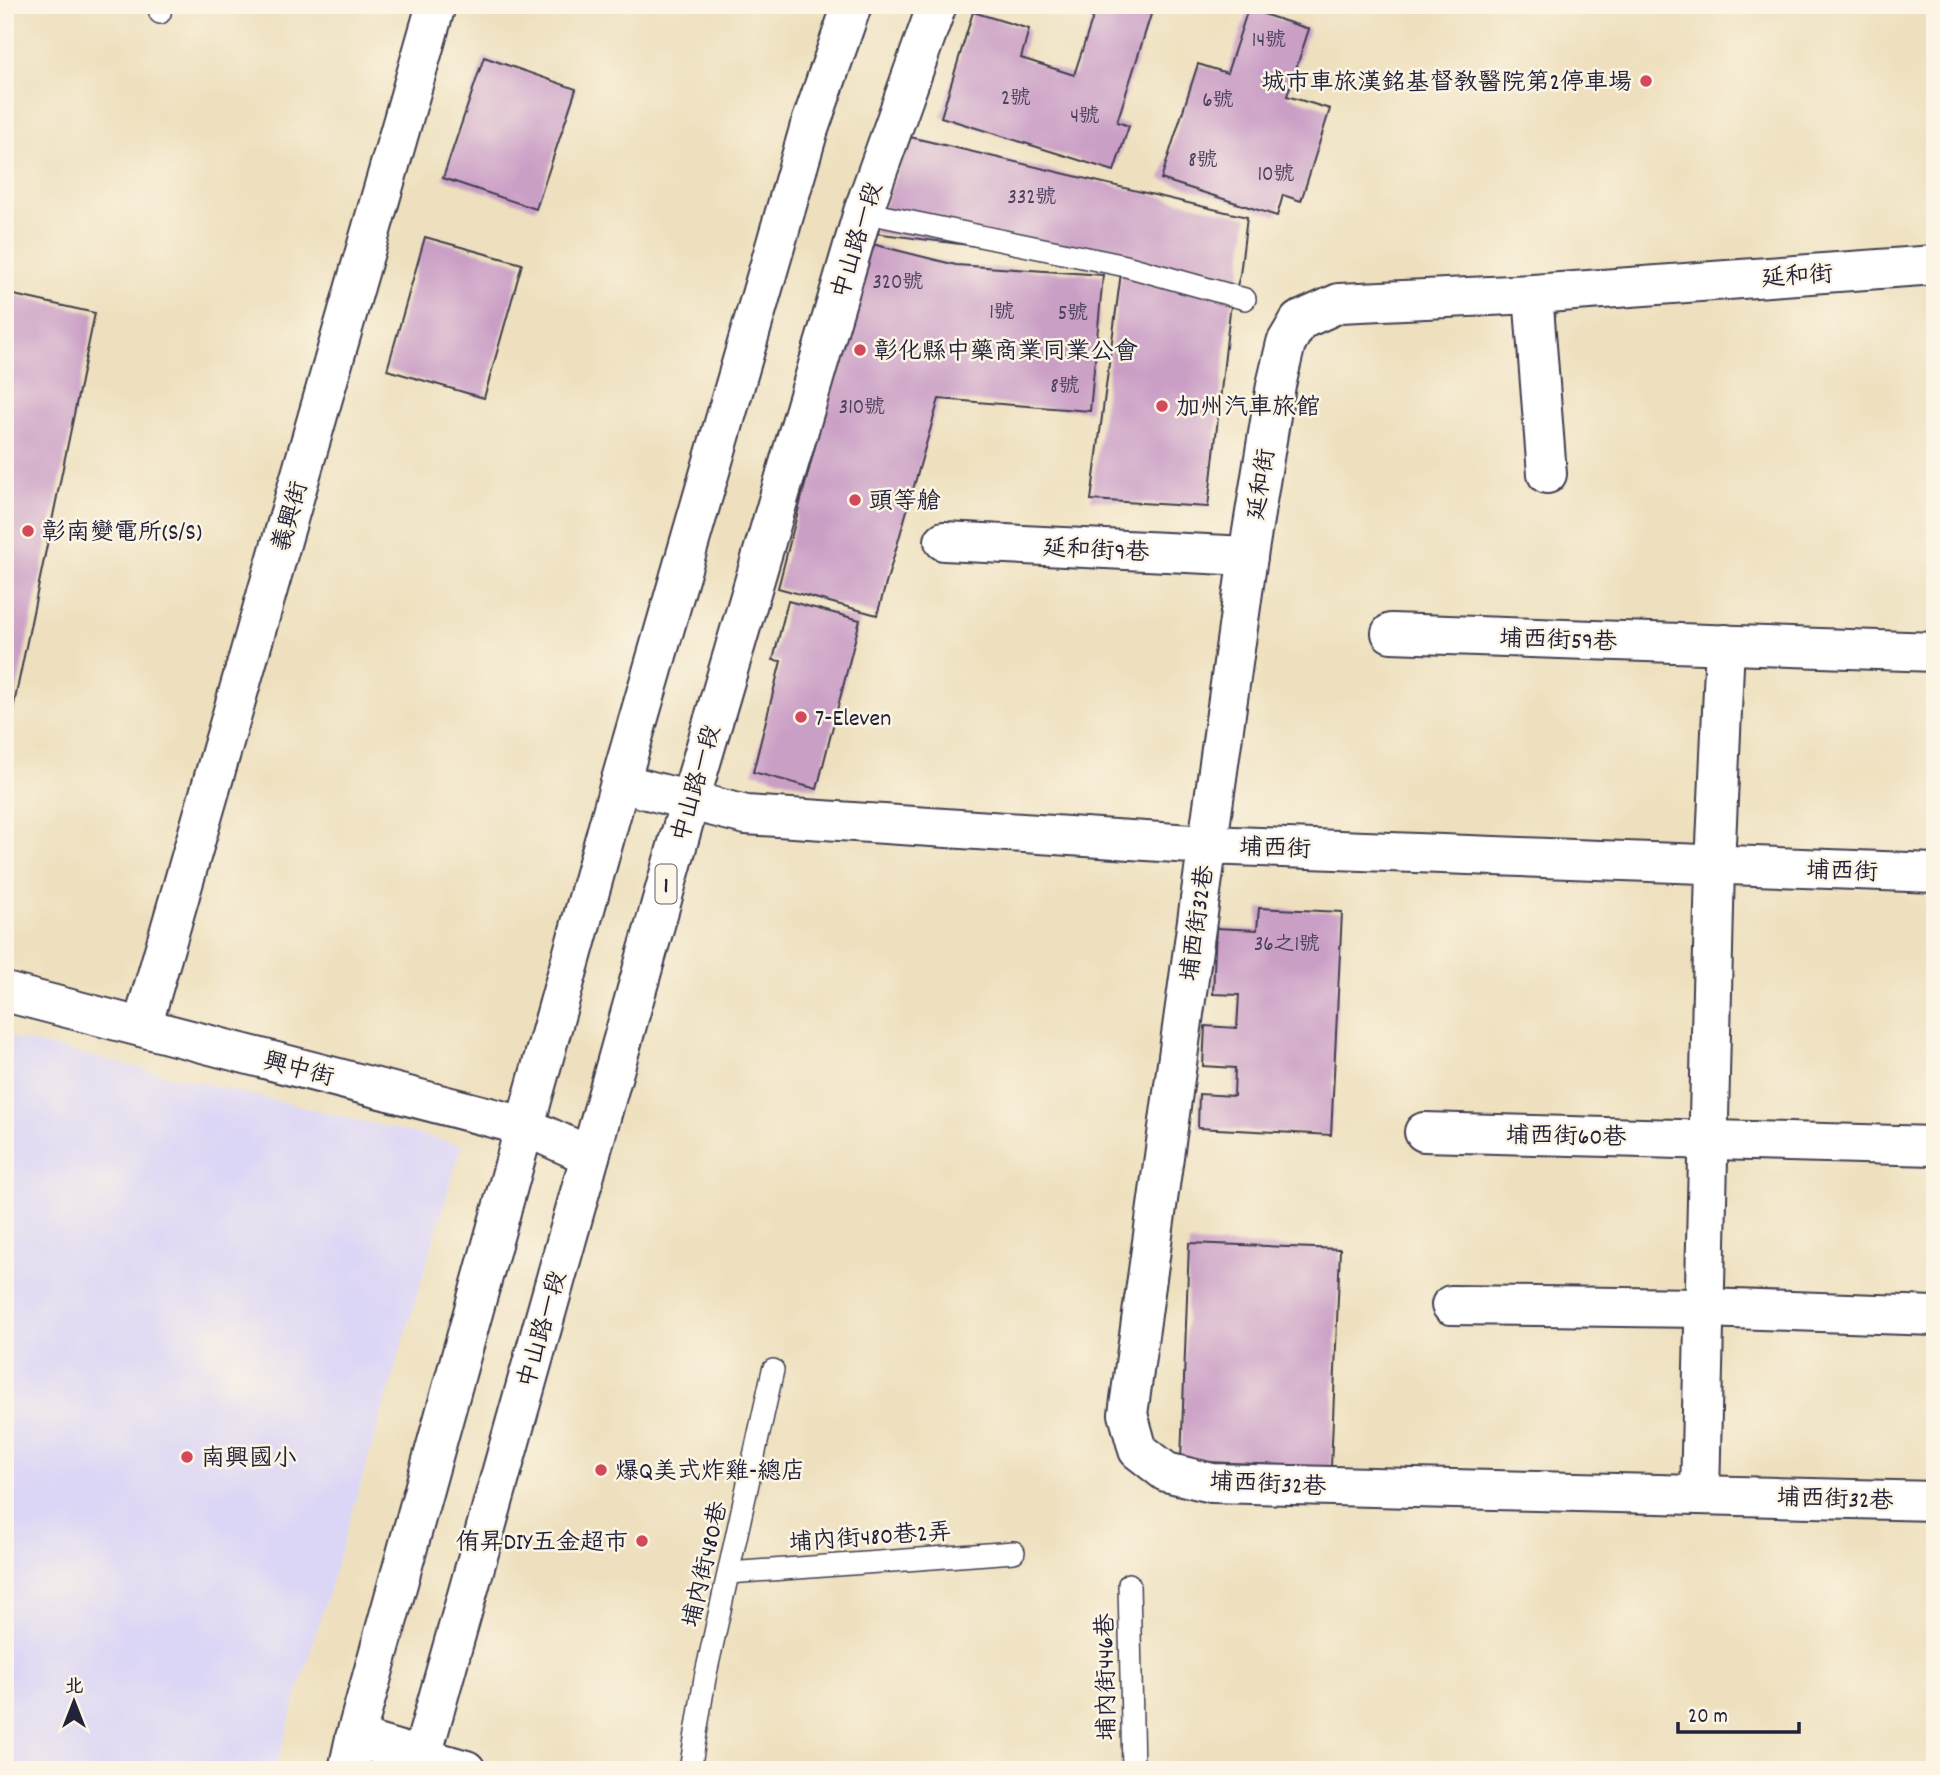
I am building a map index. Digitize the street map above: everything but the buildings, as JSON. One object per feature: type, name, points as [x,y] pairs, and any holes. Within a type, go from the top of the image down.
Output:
[{"type":"street","name":"義興街","points":[[142,1027],[436,5]]},
{"type":"street","points":[[466,1770],[351,1754],[620,783],[809,129],[852,5]]},
{"type":"street","name":"中山路一段","points":[[420,1763],[690,800],[863,212],[937,5]]},
{"type":"street","name":"延和街","points":[[1207,845],[1248,556],[1276,385],[1286,343],[1299,321],[1339,303],[1533,294],[1935,265]]},
{"type":"street","points":[[1533,294],[1547,474]]},
{"type":"street","name":"延和街9巷","points":[[944,541],[1248,556]]},
{"type":"street","name":"埔西街59巷","points":[[1391,633],[1935,652]]},
{"type":"street","points":[[1700,1494],[1715,866],[1725,644]]},
{"type":"street","name":"埔西街","points":[[620,783],[746,814],[1207,845],[1935,873]]},
{"type":"street","name":"埔西街32巷","points":[[1207,845],[1128,1414],[1138,1450],[1166,1472],[1212,1483],[1935,1501]]},
{"type":"street","name":"興中街","points":[[5,992],[524,1126],[590,1156]]},
{"type":"street","name":"埔西街60巷","points":[[1424,1132],[1935,1146]]},
{"type":"street","points":[[1451,1305],[1705,1308],[1935,1316]]},
{"type":"lane","points":[[863,212],[1126,266],[1245,299]]},
{"type":"lane","name":"埔內街480巷","points":[[691,1770],[705,1678],[773,1370]]},
{"type":"lane","name":"埔內街480巷2弄","points":[[729,1573],[1014,1552]]},
{"type":"lane","name":"埔內街446巷","points":[[1129,1584],[1133,1770]]},
{"type":"shaded area","name":"南興國小","points":[[5,1036],[462,1145],[275,1770],[5,1770]]},
{"type":"place","name":"城市車旅漢銘基督教醫院第2停車場","points":[[1646,81]]},
{"type":"place","name":"彰化縣中藥商業同業公會","points":[[860,350]]},
{"type":"place","name":"加州汽車旅館","points":[[1162,406]]},
{"type":"place","name":"頭等艙","points":[[855,500]]},
{"type":"place","name":"彰南變電所(S/S)","points":[[28,531]]},
{"type":"place","name":"7-Eleven","points":[[801,717]]},
{"type":"place","name":"南興國小","points":[[187,1457]]},
{"type":"place","name":"爆Q美式炸雞-總店","points":[[601,1470]]},
{"type":"place","name":"侑昇DIY五金超市","points":[[642,1541]]}]
